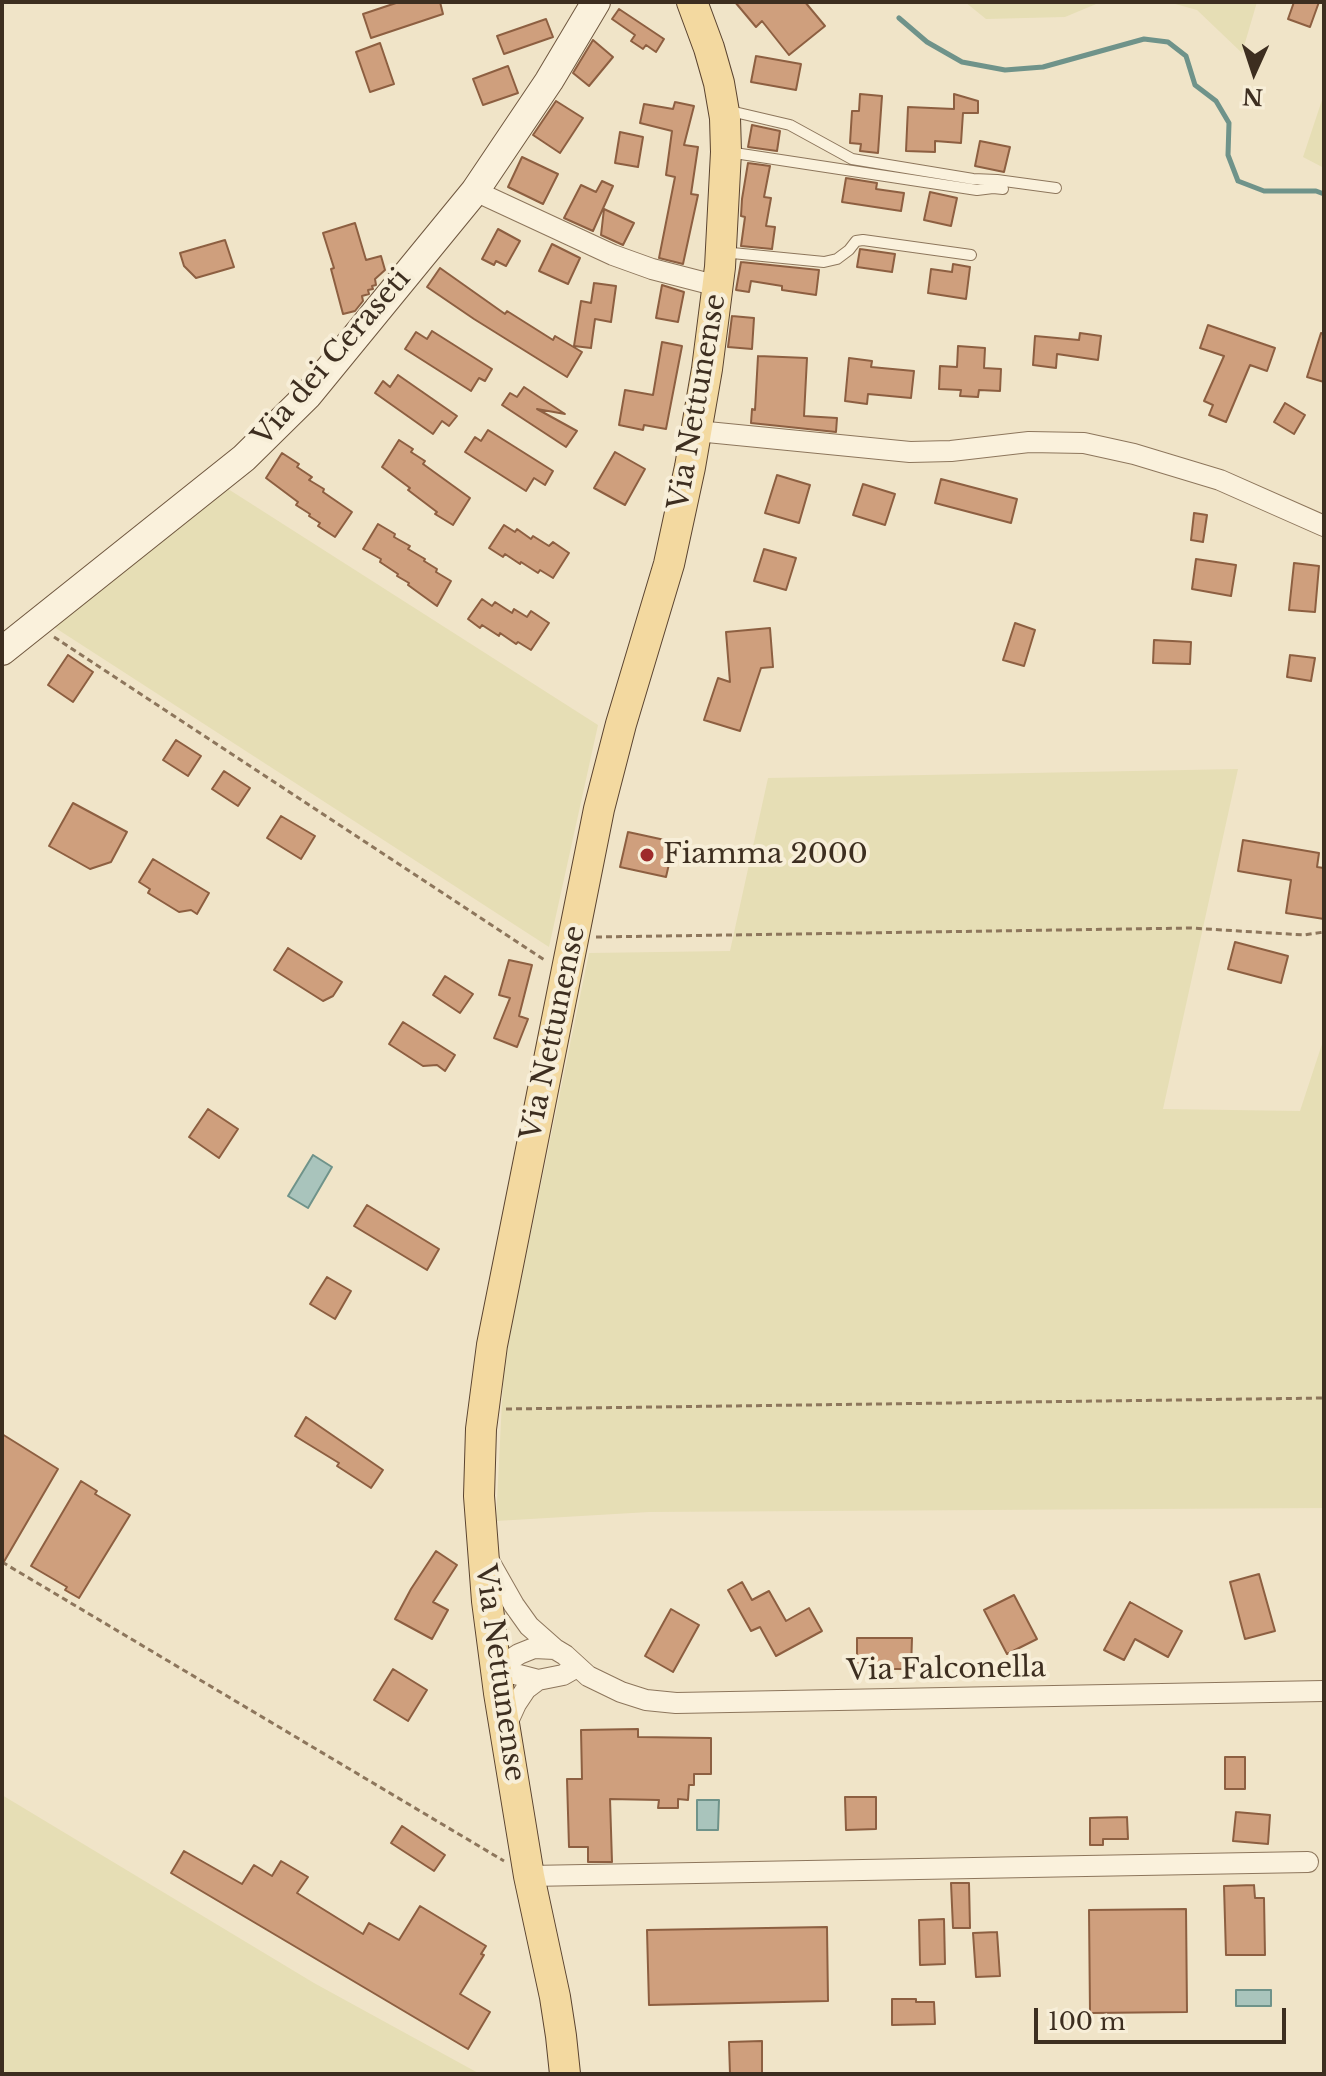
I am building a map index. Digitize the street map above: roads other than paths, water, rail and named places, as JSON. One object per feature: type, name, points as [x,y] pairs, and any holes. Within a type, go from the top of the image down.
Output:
[{"type":"main road","name":"Via Nettunense","points":[[565,2074],[555,1997],[529,1876],[496,1669],[482,1547],[479,1473],[483,1409],[494,1330],[610,764],[669,564],[697,431],[718,286],[726,152],[724,109],[715,66],[692,2]]},
{"type":"street","name":"Via dei Ceraseti","points":[[2,651],[244,458],[283,421],[330,369],[475,191],[549,81],[596,2]]},
{"type":"street","points":[[475,191],[613,255],[718,286]]},
{"type":"street","points":[[697,431],[910,452],[951,451],[1029,442],[1084,443],[1220,480],[1324,526]]},
{"type":"street","name":"Via Falconella","points":[[482,1547],[529,1626],[588,1676],[646,1700],[676,1703],[1324,1691]]},
{"type":"street","points":[[496,1669],[534,1648],[555,1649]]},
{"type":"street","points":[[505,1728],[526,1689],[538,1680],[563,1675],[577,1667]]},
{"type":"street","points":[[496,1669],[538,1680]]},
{"type":"street","points":[[529,1876],[1308,1862]]},
{"type":"lane","points":[[724,109],[790,125],[852,159],[973,179],[1056,188]]},
{"type":"lane","points":[[726,152],[977,190],[1003,189]]},
{"type":"lane","points":[[721,252],[824,262],[837,259],[856,241],[863,240],[971,255]]},
{"type":"water","points":[[313,1155],[332,1167],[308,1208],[288,1196]]},
{"type":"water","points":[[697,1800],[719,1800],[718,1830],[697,1830]]},
{"type":"water","points":[[1236,1990],[1271,1990],[1271,2006],[1236,2006]]},
{"type":"waterway","points":[[899,18],[927,42],[962,62],[1005,70],[1043,67],[1144,39],[1168,42],[1186,56],[1195,85],[1216,101],[1229,123],[1228,155],[1238,181],[1264,191],[1316,191],[1324,194]]},
{"type":"place","name":"Fiamma 2000","points":[[647,855]]}]
